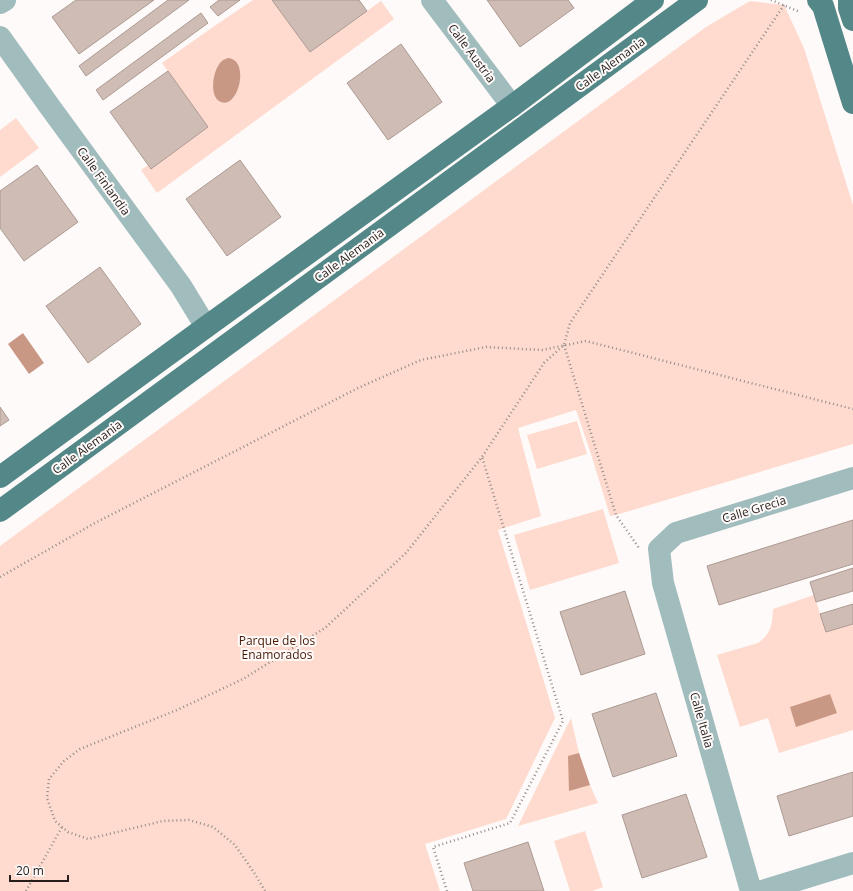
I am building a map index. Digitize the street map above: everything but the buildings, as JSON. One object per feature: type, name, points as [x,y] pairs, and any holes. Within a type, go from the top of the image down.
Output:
[{"type":"main road","name":"Calle Alemania","points":[[0,477],[512,106],[653,0]]},
{"type":"main road","name":"Calle Alemania","points":[[0,511],[697,0]]},
{"type":"main road","points":[[818,0],[823,6],[853,103]]},
{"type":"main road","points":[[849,0],[849,8],[853,20]]},
{"type":"street","points":[[0,4],[5,0]]},
{"type":"street","name":"Calle Austria","points":[[432,0],[512,106]]},
{"type":"street","name":"Calle Finlandia","points":[[0,36],[181,286],[206,327]]},
{"type":"street","name":"Calle Grecia","points":[[650,550],[676,533],[853,478]]},
{"type":"street","name":"Calle Italia","points":[[650,550],[662,583],[751,891]]},
{"type":"street","points":[[762,891],[853,863]]},
{"type":"path","points":[[265,891],[235,845],[213,827],[189,820],[163,821],[88,839],[68,832],[55,821],[48,798],[49,779],[64,761],[80,749],[177,710],[243,679],[325,628],[406,552],[482,457],[544,364],[564,345],[570,323],[784,5]]},
{"type":"path","points":[[0,577],[95,523],[351,391],[421,360],[486,347],[542,350],[586,342],[853,409]]},
{"type":"path","points":[[564,345],[616,515],[650,550]]},
{"type":"path","points":[[447,891],[433,847],[510,823],[562,721],[482,457]]},
{"type":"path","points":[[26,891],[62,827]]},
{"type":"green space","points":[[253,0],[272,0],[310,52],[381,1],[394,19],[157,193],[141,170],[148,165],[151,169],[208,127],[162,63]]},
{"type":"green space","name":"Parque de los Enamorados","points":[[750,1],[784,5],[804,48],[853,205],[853,444],[610,516],[576,410],[518,428],[541,516],[498,530],[555,718],[506,819],[425,844],[440,891],[0,891],[0,546],[706,27]]},
{"type":"green space","points":[[16,118],[39,148],[0,177],[0,130]]},
{"type":"green space","points":[[577,421],[587,454],[537,469],[527,435]]},
{"type":"green space","points":[[603,509],[619,563],[530,590],[514,535]]},
{"type":"green space","points":[[814,595],[826,632],[853,624],[853,730],[779,753],[768,718],[740,727],[717,655],[758,643],[769,632],[773,609]]},
{"type":"green space","points":[[571,718],[579,753],[598,803],[518,826]]},
{"type":"green space","points":[[585,831],[603,887],[592,891],[570,891],[554,841]]},
{"type":"shaded area","points":[[228,58],[235,60],[239,66],[240,83],[233,98],[227,102],[221,102],[214,94],[213,82],[219,65],[223,60]]},
{"type":"shaded area","points":[[23,333],[44,363],[29,374],[8,344]]},
{"type":"shaded area","points":[[830,694],[837,713],[796,727],[790,707]]},
{"type":"shaded area","points":[[579,753],[590,785],[569,791],[568,756]]}]
